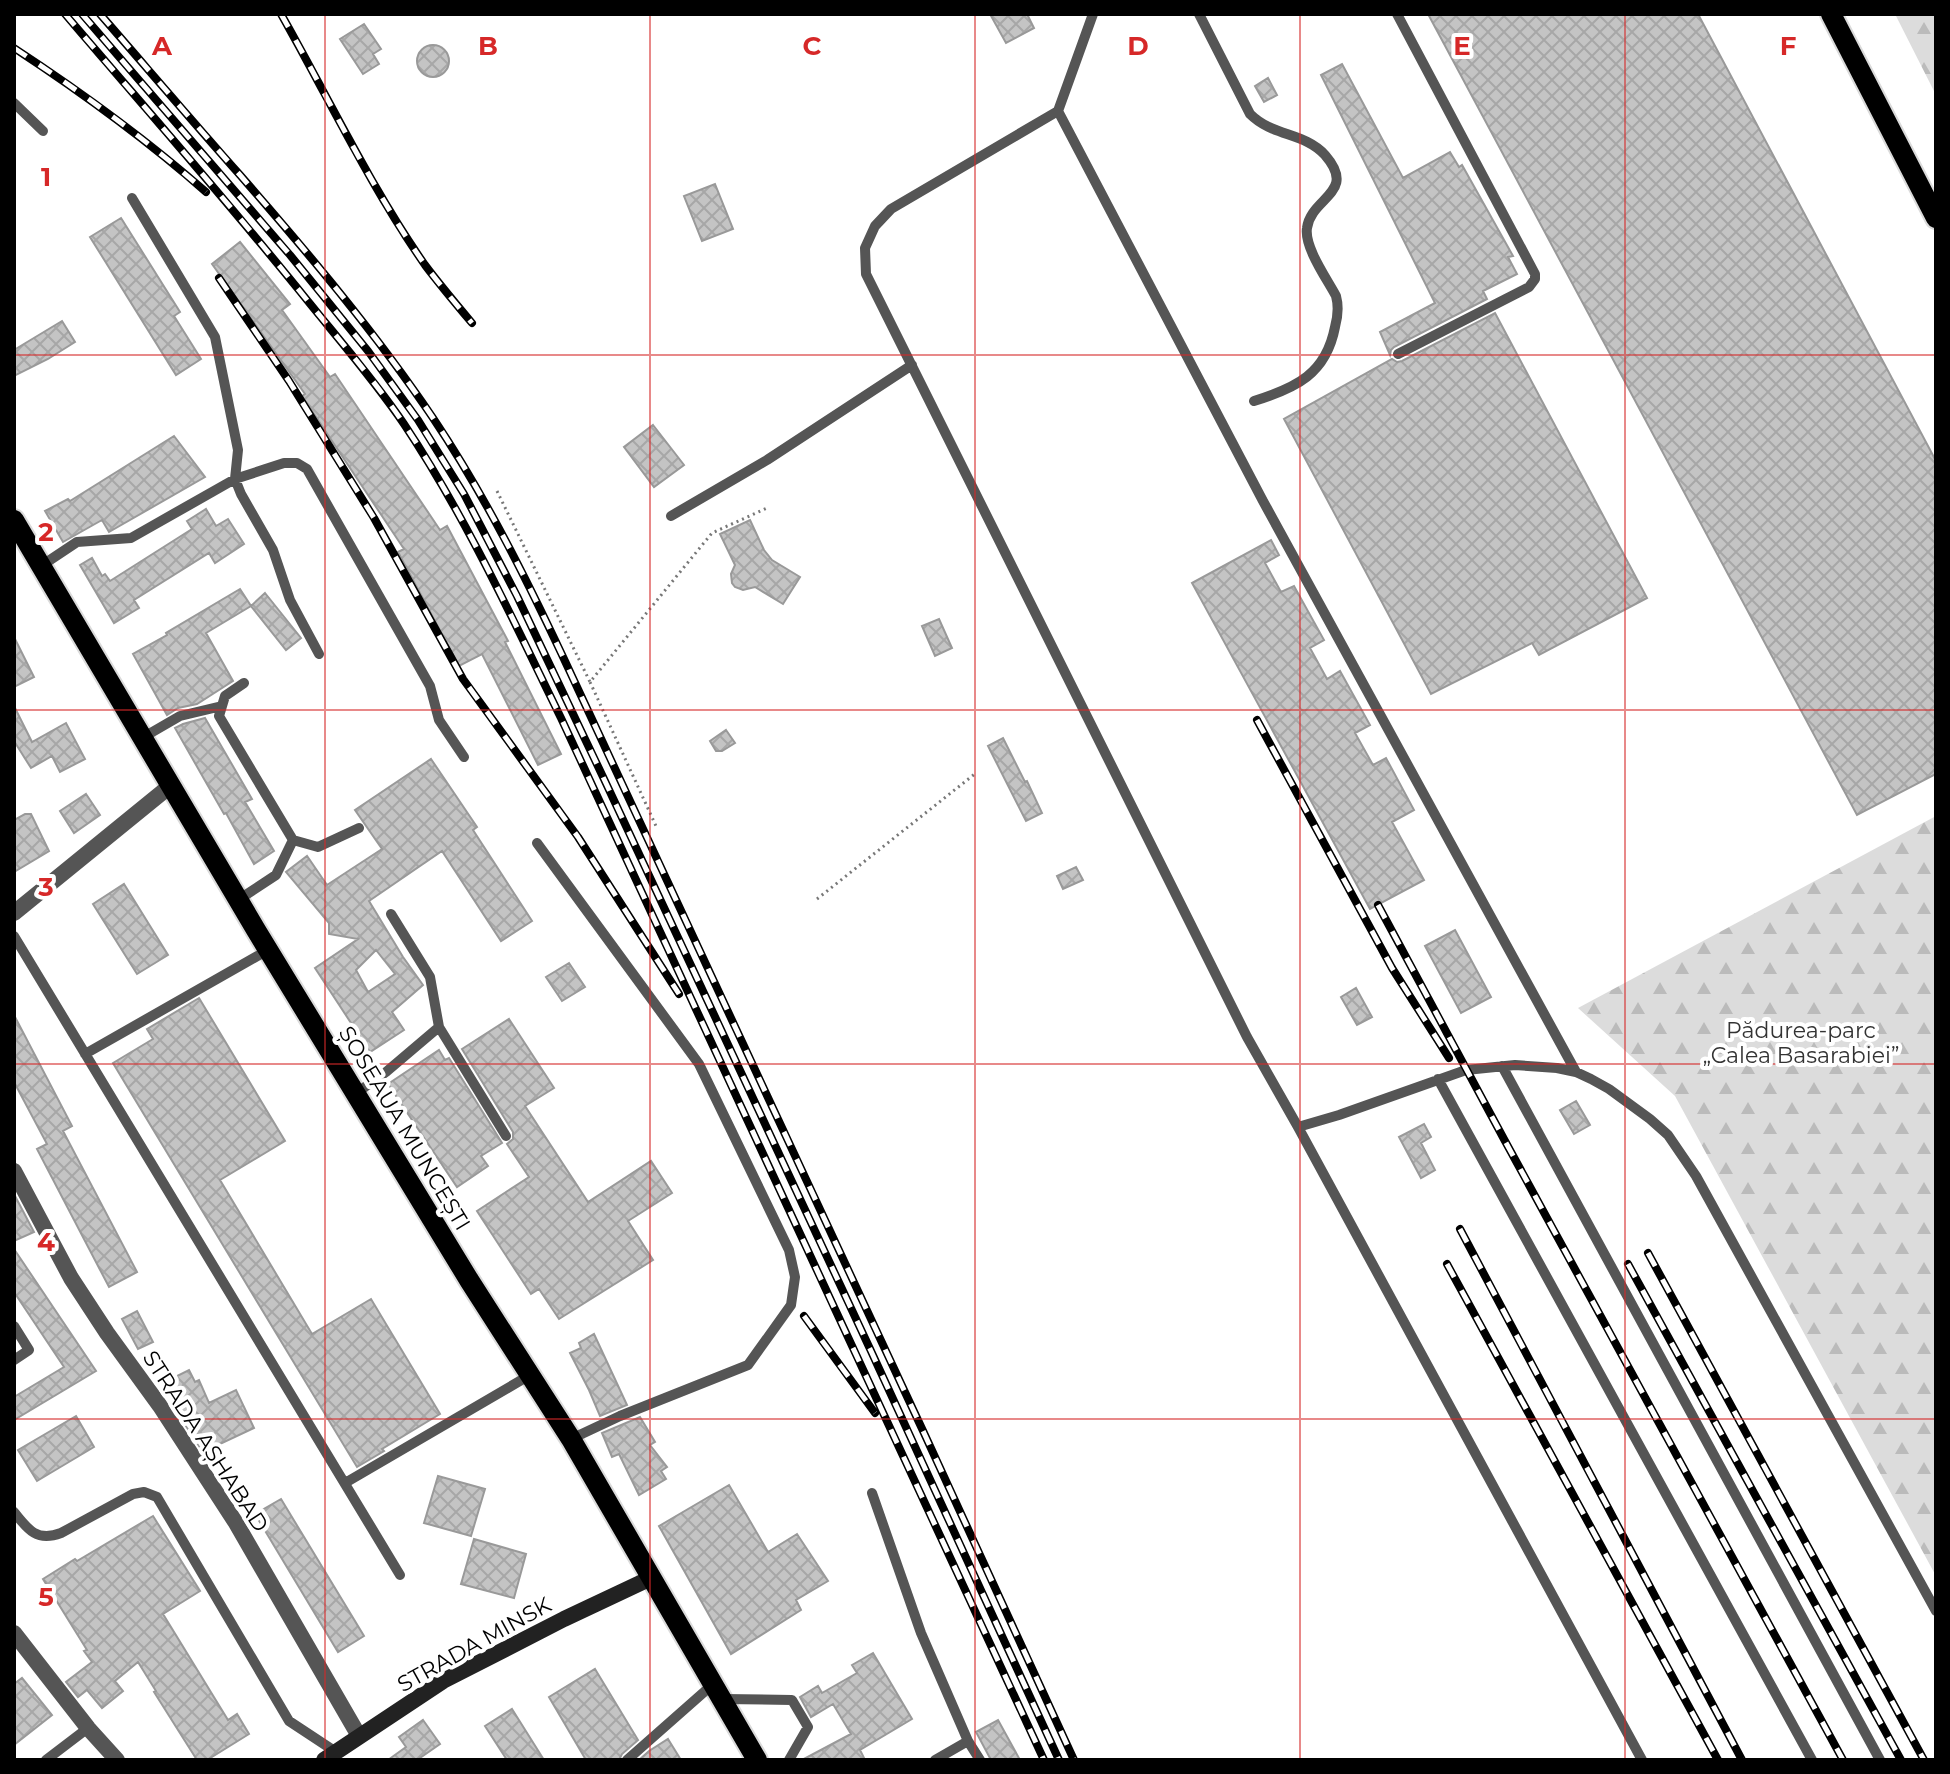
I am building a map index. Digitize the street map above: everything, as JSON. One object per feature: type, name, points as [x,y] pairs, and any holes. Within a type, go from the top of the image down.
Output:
[{"type":"main road","points":[[1831,14],[1936,218]]},
{"type":"main road","name":"ȘOSEAUA MUNCEȘTI","points":[[14,520],[355,1094],[571,1439],[757,1760]]},
{"type":"street","points":[[14,913],[170,786]]},
{"type":"street","name":"STRADA AȘHABAD","points":[[14,1171],[71,1278],[236,1523],[359,1736]]},
{"type":"street","name":"STRADA MINSK","points":[[336,1757],[359,1736],[443,1681],[651,1578]]},
{"type":"street","points":[[14,1633],[117,1760]]},
{"type":"lane","points":[[1093,14],[1058,111],[891,209],[875,226],[865,248],[866,274],[1247,1037],[1642,1760]]},
{"type":"lane","points":[[1199,14],[1250,114],[1261,124],[1310,143],[1324,154],[1337,178],[1335,190],[1312,214],[1307,227],[1307,240],[1339,305],[1333,339],[1318,368],[1286,389],[1254,401]]},
{"type":"lane","points":[[1397,14],[1535,274],[1529,287],[1398,354]]},
{"type":"lane","points":[[14,103],[43,131]]},
{"type":"lane","points":[[1058,111],[1263,501],[1576,1072]]},
{"type":"lane","points":[[132,198],[215,337],[238,450],[235,479],[273,550],[290,600],[319,654]]},
{"type":"lane","points":[[671,516],[767,460],[912,365]]},
{"type":"lane","points":[[41,566],[77,542],[131,538],[235,479],[284,463],[297,463],[307,469],[430,686],[439,720],[464,757]]},
{"type":"lane","points":[[244,683],[225,696],[219,716],[293,840],[318,847],[359,828]]},
{"type":"lane","points":[[142,738],[180,716],[222,706]]},
{"type":"lane","points":[[238,900],[276,875],[293,840]]},
{"type":"lane","points":[[537,843],[699,1064],[789,1250],[795,1277],[791,1305],[748,1365],[571,1439]]},
{"type":"lane","points":[[391,914],[430,977],[439,1027],[506,1136]]},
{"type":"lane","points":[[14,936],[400,1575]]},
{"type":"lane","points":[[85,1054],[268,950]]},
{"type":"lane","points":[[355,1094],[439,1027]]},
{"type":"lane","points":[[1298,1127],[1466,1070],[1502,1066],[1538,1066],[1576,1072],[1609,1089],[1650,1119],[1668,1135],[1683,1156],[1936,1611]]},
{"type":"lane","points":[[1502,1066],[1880,1760]]},
{"type":"lane","points":[[1438,1079],[1812,1760]]},
{"type":"lane","points":[[14,1326],[29,1350],[14,1360]]},
{"type":"lane","points":[[345,1483],[530,1375]]},
{"type":"lane","points":[[14,1512],[27,1529],[39,1536],[51,1537],[133,1494],[144,1492],[157,1497],[289,1721],[336,1757]]},
{"type":"lane","points":[[872,1493],[921,1633],[968,1741],[980,1760]]},
{"type":"lane","points":[[627,1760],[716,1692],[792,1700],[808,1727],[789,1760]]},
{"type":"lane","points":[[46,1760],[88,1728]]},
{"type":"lane","points":[[935,1760],[968,1741]]},
{"type":"path","points":[[497,491],[656,826]]},
{"type":"path","points":[[590,682],[712,533],[767,508]]},
{"type":"path","points":[[817,899],[976,773]]},
{"type":"green space","points":[[1895,14],[1936,14],[1936,95]]},
{"type":"green space","name":"Pădurea-parc „Calea Basarabiei”","points":[[1936,816],[1936,1576],[1675,1096],[1578,1008]]},
{"type":"building","points":[[990,14],[1027,14],[1034,28],[1006,43]]},
{"type":"building","points":[[1428,14],[1698,14],[1936,461],[1936,774],[1857,815]]},
{"type":"building","points":[[364,24],[381,49],[373,54],[379,64],[363,74],[340,39]]},
{"type":"building","points":[[433,45],[445,49],[449,61],[445,73],[433,77],[421,73],[417,61],[421,49]]},
{"type":"building","points":[[1342,64],[1403,178],[1450,152],[1459,167],[1462,165],[1513,256],[1508,257],[1517,274],[1483,291],[1487,299],[1394,347],[1390,355],[1380,332],[1435,303],[1321,75]]},
{"type":"building","points":[[1268,78],[1277,95],[1264,102],[1255,86]]},
{"type":"building","points":[[715,184],[733,229],[702,241],[684,196]]},
{"type":"building","points":[[121,218],[180,312],[174,316],[201,359],[176,375],[90,237]]},
{"type":"building","points":[[240,242],[290,304],[282,310],[330,377],[335,374],[440,530],[447,526],[508,641],[505,642],[561,754],[538,765],[482,654],[459,666],[398,552],[404,549],[302,396],[305,394],[212,264]]},
{"type":"building","points":[[1495,313],[1647,598],[1539,655],[1532,643],[1431,694],[1284,419],[1392,359],[1402,361]]},
{"type":"building","points":[[62,321],[75,342],[14,376],[14,350]]},
{"type":"building","points":[[653,425],[684,465],[654,487],[624,447]]},
{"type":"building","points":[[174,436],[205,477],[109,532],[102,520],[63,542],[45,511],[68,499],[70,501]]},
{"type":"building","points":[[206,509],[216,526],[228,519],[244,544],[215,563],[209,553],[134,600],[139,608],[114,623],[80,565],[92,558],[102,576],[105,574],[110,581],[192,529],[187,521]]},
{"type":"building","points":[[750,520],[772,560],[800,577],[783,604],[755,587],[743,590],[732,583],[731,574],[735,565],[720,534]]},
{"type":"building","points":[[1271,540],[1279,555],[1265,563],[1281,592],[1294,586],[1324,640],[1310,648],[1327,679],[1340,671],[1370,725],[1355,733],[1373,765],[1386,758],[1414,810],[1392,822],[1424,880],[1370,909],[1192,583]]},
{"type":"building","points":[[240,589],[251,606],[206,633],[233,681],[197,704],[178,708],[167,715],[133,654]]},
{"type":"building","points":[[265,593],[301,638],[286,650],[251,606]]},
{"type":"building","points":[[939,619],[952,648],[935,656],[922,626]]},
{"type":"building","points":[[14,637],[34,677],[14,687]]},
{"type":"building","points":[[14,706],[32,742],[66,723],[85,759],[60,772],[52,756],[31,768],[14,741]]},
{"type":"building","points":[[205,718],[252,799],[245,802],[274,851],[254,864],[175,728]]},
{"type":"building","points":[[726,730],[735,743],[716,751],[710,741]]},
{"type":"building","points":[[1003,738],[1042,813],[1026,821],[988,746]]},
{"type":"building","points":[[431,759],[477,827],[473,830],[532,921],[501,941],[442,851],[369,901],[423,985],[392,1012],[404,1030],[370,1052],[315,968],[358,939],[329,934],[329,923],[286,872],[307,856],[327,885],[382,849],[355,810]],"holes":[[[376,950],[395,974],[368,992],[356,970]]]},
{"type":"building","points":[[86,794],[100,815],[74,833],[60,811]]},
{"type":"building","points":[[31,814],[49,851],[14,872],[14,820]]},
{"type":"building","points":[[1076,867],[1083,880],[1063,889],[1057,876]]},
{"type":"building","points":[[124,884],[168,955],[137,974],[93,904]]},
{"type":"building","points":[[1455,930],[1491,997],[1461,1013],[1425,946]]},
{"type":"building","points":[[569,963],[585,987],[562,1001],[546,977]]},
{"type":"building","points":[[1356,988],[1372,1017],[1357,1025],[1341,997]]},
{"type":"building","points":[[199,998],[285,1141],[220,1180],[312,1334],[371,1299],[440,1414],[357,1467],[113,1063],[153,1039],[147,1029]]},
{"type":"building","points":[[14,1015],[72,1126],[63,1131],[137,1272],[109,1287],[37,1149],[47,1144],[14,1082]]},
{"type":"building","points":[[509,1019],[554,1088],[525,1106],[588,1202],[651,1161],[672,1193],[628,1221],[653,1260],[559,1319],[539,1289],[531,1294],[477,1211],[529,1177],[507,1144],[513,1139],[513,1132],[462,1049]]},
{"type":"building","points":[[439,1050],[445,1060],[449,1058],[502,1143],[481,1156],[488,1166],[457,1187],[388,1084]]},
{"type":"building","points":[[1576,1101],[1590,1125],[1574,1134],[1560,1110]]},
{"type":"building","points":[[1424,1124],[1431,1137],[1421,1143],[1435,1170],[1421,1178],[1399,1137]]},
{"type":"building","points":[[14,1194],[34,1232],[14,1241]]},
{"type":"building","points":[[14,1249],[96,1371],[14,1420],[14,1397],[64,1367],[14,1292]]},
{"type":"building","points":[[137,1311],[153,1342],[138,1349],[122,1319]]},
{"type":"building","points":[[594,1334],[627,1405],[600,1416],[570,1353],[581,1348],[579,1343]]},
{"type":"building","points":[[189,1370],[195,1382],[199,1380],[209,1403],[236,1390],[254,1428],[203,1452],[186,1426],[167,1381]]},
{"type":"building","points":[[76,1416],[94,1447],[37,1481],[18,1450]]},
{"type":"building","points":[[640,1417],[655,1442],[650,1445],[667,1467],[661,1471],[666,1479],[639,1495],[619,1454],[612,1457],[602,1433]]},
{"type":"building","points":[[438,1476],[485,1489],[471,1536],[424,1523]]},
{"type":"building","points":[[729,1485],[768,1552],[797,1534],[828,1581],[796,1600],[801,1610],[731,1654],[659,1526]]},
{"type":"building","points":[[281,1499],[364,1636],[338,1652],[255,1514]]},
{"type":"building","points":[[153,1516],[200,1591],[163,1614],[228,1720],[237,1714],[249,1734],[207,1760],[197,1760],[138,1662],[115,1681],[123,1691],[102,1708],[87,1690],[78,1697],[66,1682],[92,1662],[43,1579]]},
{"type":"building","points":[[474,1539],[526,1554],[514,1598],[461,1584]]},
{"type":"building","points":[[873,1653],[912,1719],[860,1750],[865,1760],[802,1760],[851,1734],[833,1704],[811,1717],[800,1697],[818,1686],[822,1693],[857,1673],[852,1665]]},
{"type":"building","points":[[595,1669],[638,1740],[619,1760],[586,1760],[549,1697]]},
{"type":"building","points":[[22,1678],[52,1715],[14,1745],[14,1684]]},
{"type":"building","points":[[512,1709],[544,1760],[507,1760],[485,1726]]},
{"type":"building","points":[[423,1720],[440,1744],[417,1760],[388,1760],[406,1747],[399,1737]]},
{"type":"building","points":[[998,1720],[1020,1760],[991,1760],[976,1732]]},
{"type":"building","points":[[668,1739],[681,1760],[639,1760],[649,1751]]},
{"type":"railway","points":[[65,14],[357,361],[404,424],[448,495],[561,718],[1044,1760]]},
{"type":"railway","points":[[82,14],[290,255],[368,351],[418,420],[464,494],[517,596],[604,779],[1059,1760]]},
{"type":"railway","points":[[100,14],[291,234],[364,324],[433,418],[487,506],[564,659],[1074,1760]]},
{"type":"railway","points":[[281,14],[405,235],[472,323]]},
{"type":"railway","points":[[14,48],[113,117],[206,192]]},
{"type":"railway","points":[[219,278],[289,381],[374,518],[463,679],[578,837],[679,994]]},
{"type":"railway","points":[[1257,720],[1392,968],[1449,1058]]},
{"type":"railway","points":[[1378,905],[1843,1760]]},
{"type":"railway","points":[[1460,1229],[1742,1760]]},
{"type":"railway","points":[[1648,1253],[1924,1760]]},
{"type":"railway","points":[[1447,1264],[1718,1760]]},
{"type":"railway","points":[[1628,1264],[1901,1760]]},
{"type":"railway","points":[[804,1316],[875,1413]]}]
